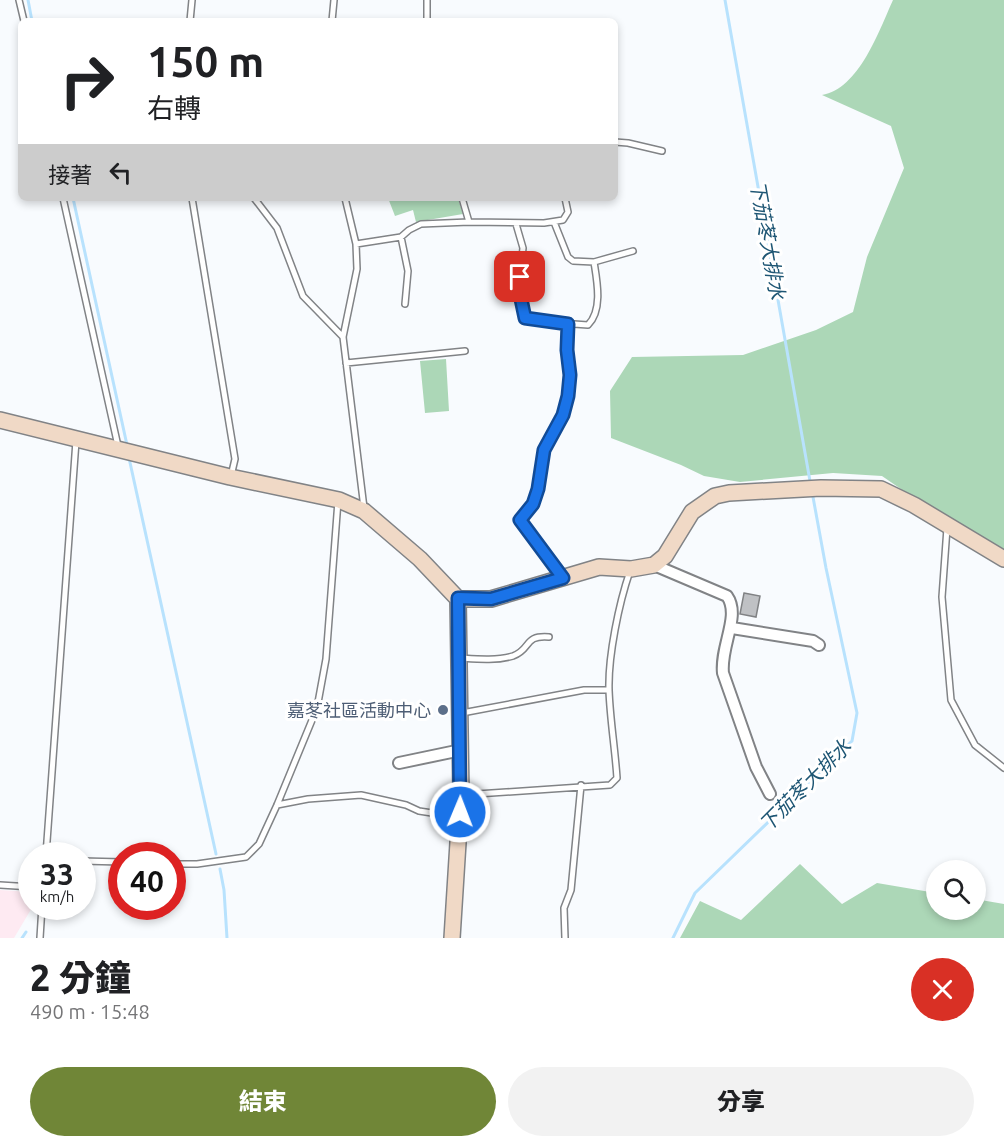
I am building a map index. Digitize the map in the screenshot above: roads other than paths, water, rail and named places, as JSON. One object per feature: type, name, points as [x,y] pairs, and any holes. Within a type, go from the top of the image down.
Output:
[{"type":"street","points":[[0,420],[231,477],[339,500],[364,511],[420,559],[458,598],[491,599],[599,567],[631,569],[654,565],[665,556],[692,512],[715,496],[729,493],[821,488],[881,489],[914,505],[1004,559]]},
{"type":"street","points":[[654,565],[727,596],[733,604],[732,628],[728,633],[722,660],[723,673],[756,767],[770,794]]},
{"type":"street","points":[[452,938],[461,795],[458,598]]},
{"type":"street","points":[[732,628],[813,641],[819,645]]},
{"type":"street","points":[[399,762],[461,750]]},
{"type":"lane","points":[[19,0],[23,18]]},
{"type":"lane","points":[[190,18],[192,0]]},
{"type":"lane","points":[[332,18],[334,0]]},
{"type":"lane","points":[[427,0],[427,18]]},
{"type":"lane","points":[[618,142],[662,151]]},
{"type":"lane","points":[[64,201],[127,452]]},
{"type":"lane","points":[[192,201],[235,459],[231,477]]},
{"type":"lane","points":[[256,201],[277,228],[303,296],[343,337]]},
{"type":"lane","points":[[346,201],[356,244],[357,268],[343,337],[364,511]]},
{"type":"lane","points":[[463,201],[469,222]]},
{"type":"lane","points":[[356,244],[401,237],[420,224],[554,222],[563,220],[568,212],[566,201]]},
{"type":"lane","points":[[554,222],[568,257],[573,261],[594,262],[633,251]]},
{"type":"lane","points":[[516,224],[523,248],[520,277],[525,318],[588,325],[595,318],[598,291],[594,262]]},
{"type":"lane","points":[[401,237],[408,271],[405,304]]},
{"type":"lane","points":[[563,578],[520,520],[533,504],[538,489],[544,450],[563,415],[568,396],[570,375],[567,350],[568,324]]},
{"type":"lane","points":[[346,363],[465,351]]},
{"type":"lane","points":[[47,842],[76,440]]},
{"type":"lane","points":[[186,864],[246,857],[260,844],[277,805],[317,708],[326,659],[339,500]]},
{"type":"lane","points":[[948,526],[942,597],[951,700],[975,745],[1004,768]]},
{"type":"lane","points":[[461,795],[581,785],[610,785],[617,778],[609,690],[612,651],[622,594],[631,569]]},
{"type":"lane","points":[[458,658],[489,659],[513,656],[536,636],[549,637]]},
{"type":"lane","points":[[460,713],[584,690],[609,690]]},
{"type":"lane","points":[[565,938],[564,908],[571,890],[581,785]]},
{"type":"lane","points":[[277,805],[308,799],[361,795],[406,805],[419,811],[460,812]]},
{"type":"lane","points":[[0,885],[18,886]]},
{"type":"lane","points":[[40,938],[41,920]]},
{"type":"waterway","points":[[28,0],[31,18]]},
{"type":"waterway","name":"下茄苳大排水","points":[[725,0],[810,481]]},
{"type":"waterway","points":[[74,201],[127,445]]},
{"type":"waterway","points":[[129,458],[216,854]]},
{"type":"waterway","name":"下茄苳大排水","points":[[673,938],[695,893],[852,741],[857,713],[813,497]]},
{"type":"waterway","points":[[220,869],[224,890],[227,938]]},
{"type":"waterway","points":[[22,938],[26,932]]},
{"type":"place","name":"嘉苳社區活動中心","points":[[443,710]]}]
